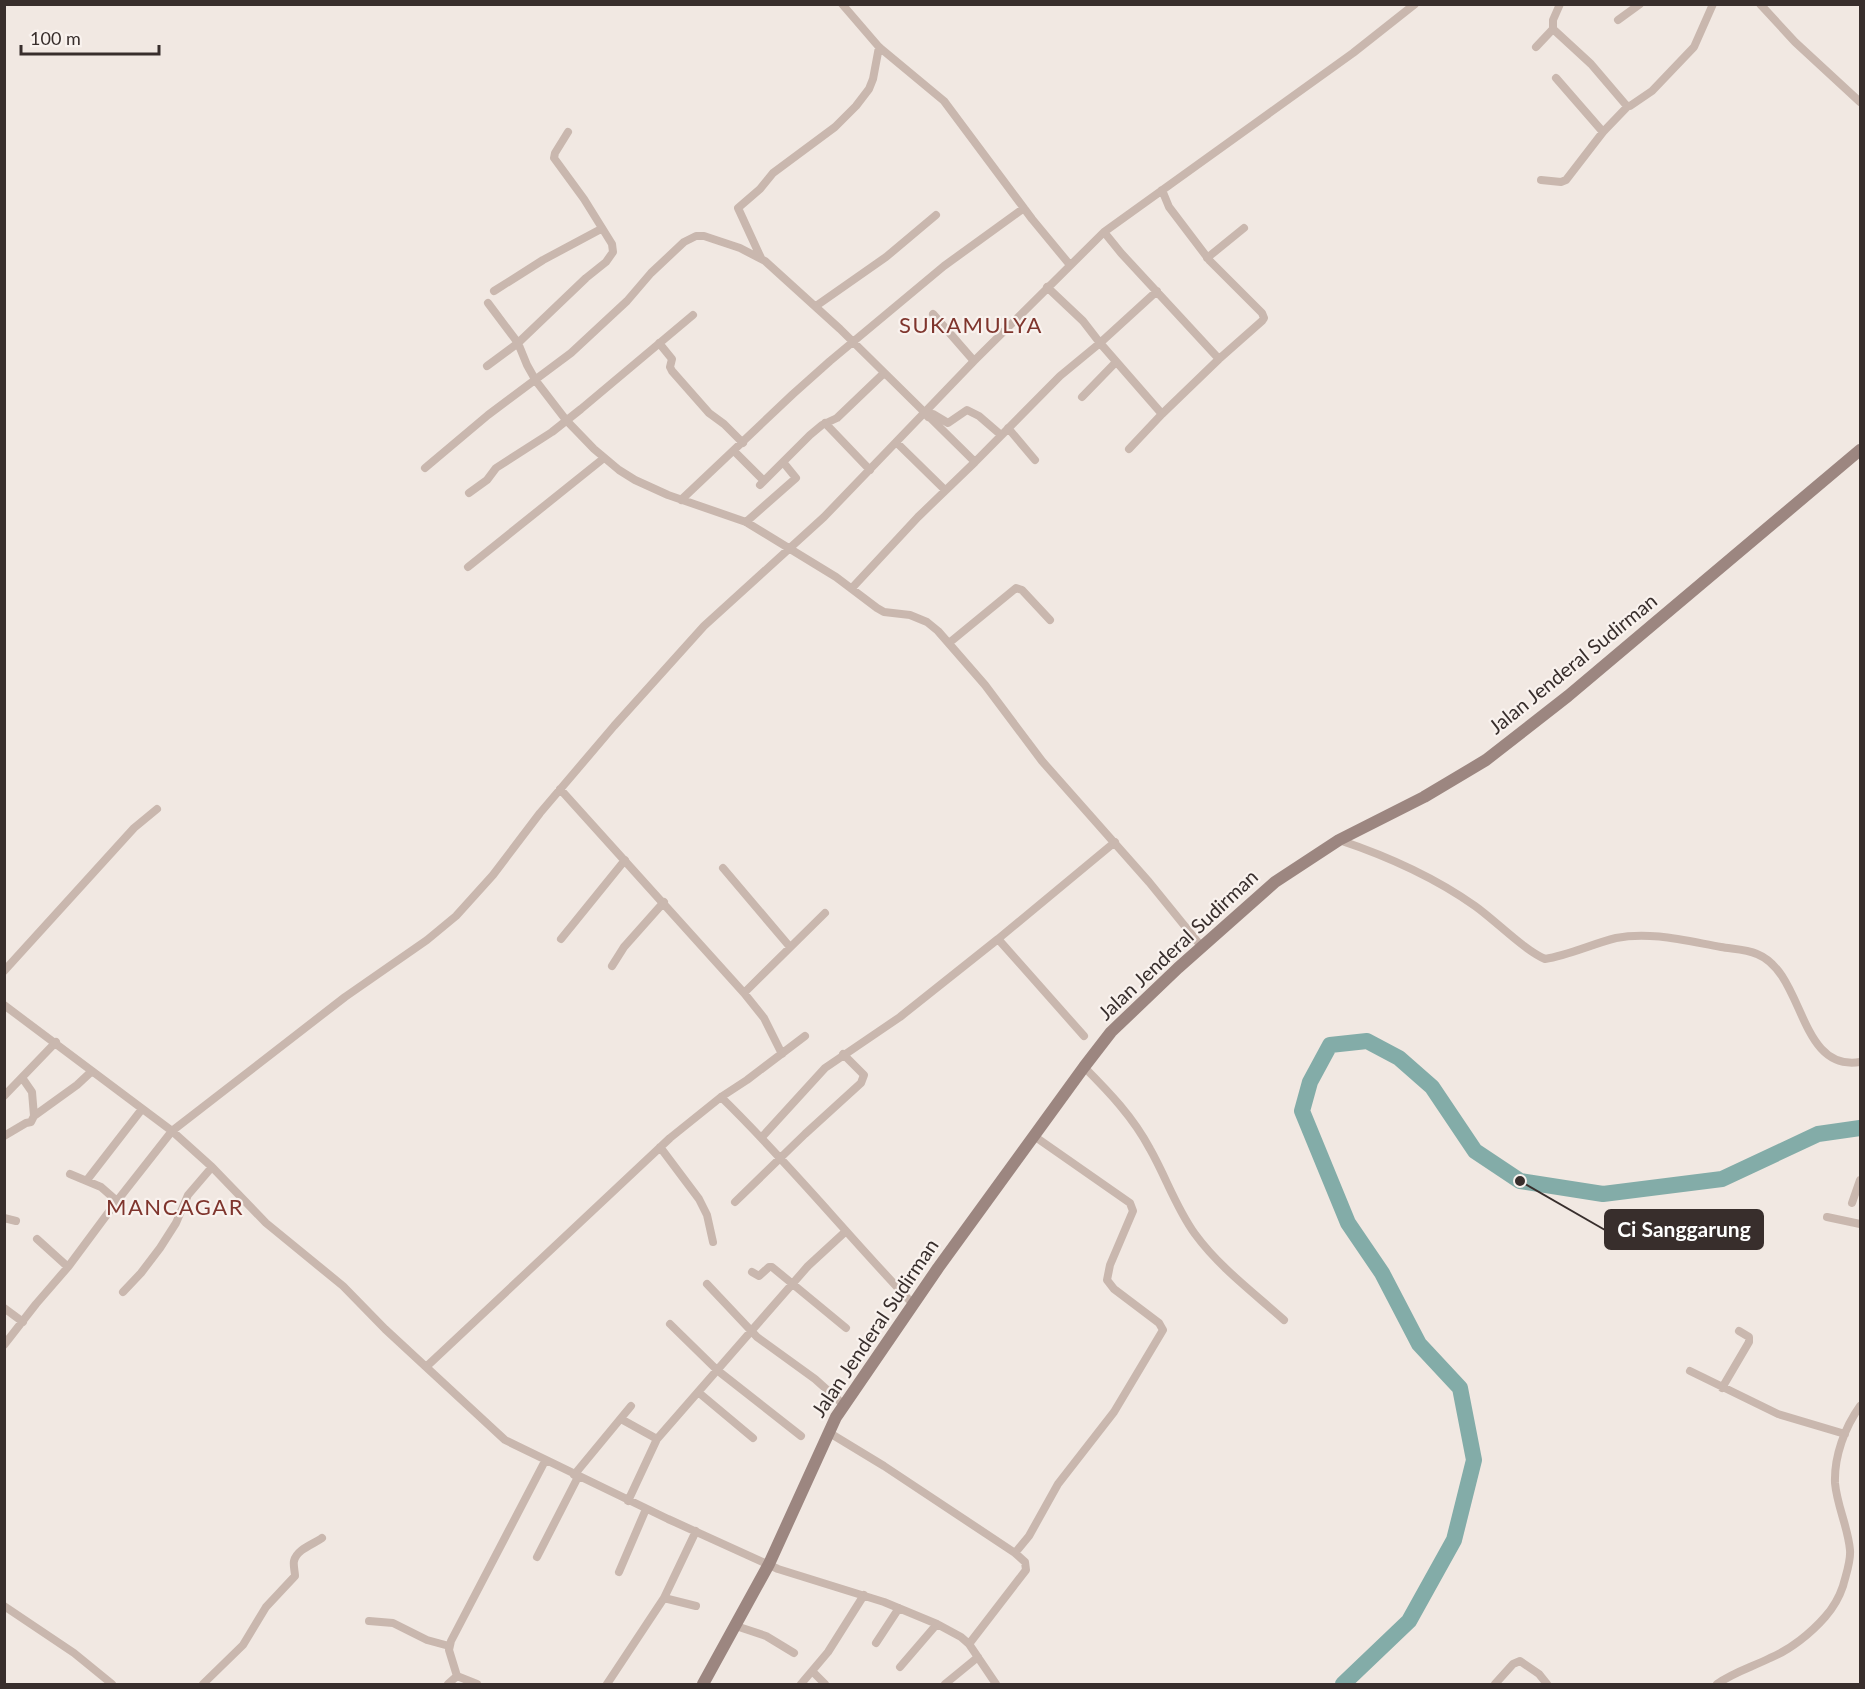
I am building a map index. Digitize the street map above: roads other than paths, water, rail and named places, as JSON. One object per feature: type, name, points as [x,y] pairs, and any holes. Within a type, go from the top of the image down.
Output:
[{"type":"main road","name":"Jalan Jenderal Sudirman","points":[[704,1684],[769,1564],[828,1432],[844,1405],[913,1304],[1111,1032],[1201,946],[1275,882],[1339,840],[1424,797],[1486,760],[1568,696],[1860,450]]},
{"type":"street","points":[[842,4],[879,47],[944,101],[1070,265]]},
{"type":"street","points":[[4,1345],[68,1267],[172,1131],[345,997],[428,940],[456,916],[493,875],[560,789],[704,626],[790,550],[896,442],[926,415],[974,361],[1104,232],[1353,53],[1415,4]]},
{"type":"street","points":[[1536,47],[1553,29],[1553,20],[1560,4]]},
{"type":"street","points":[[1618,20],[1640,4]]},
{"type":"street","points":[[1540,180],[1561,182],[1566,180],[1603,132],[1628,106],[1635,104],[1652,91],[1694,47],[1713,4]]},
{"type":"street","points":[[1760,4],[1795,42],[1860,102]]},
{"type":"street","points":[[1553,29],[1596,69],[1628,106]]},
{"type":"street","points":[[761,258],[738,208],[760,189],[773,173],[835,127],[856,106],[873,79],[879,47]]},
{"type":"street","points":[[1556,78],[1603,132]]},
{"type":"street","points":[[487,366],[518,343],[611,257],[612,244],[584,199],[554,158],[556,150],[568,132]]},
{"type":"street","points":[[1129,449],[1162,414],[1264,318],[1262,313],[1208,258],[1169,207],[1162,190]]},
{"type":"street","points":[[681,500],[793,394],[853,342],[944,266],[1024,208]]},
{"type":"street","points":[[816,306],[886,257],[936,214]]},
{"type":"street","points":[[1208,258],[1244,228]]},
{"type":"street","points":[[494,291],[543,260],[601,229]]},
{"type":"street","points":[[1104,232],[1219,359]]},
{"type":"street","points":[[425,468],[488,415],[572,353],[627,301],[651,273],[691,237],[704,236],[761,258],[816,306],[975,462]]},
{"type":"street","points":[[1047,287],[1083,321],[1162,414]]},
{"type":"street","points":[[852,588],[945,490],[1060,376],[1157,291]]},
{"type":"street","points":[[488,303],[518,343],[526,365],[536,381],[566,420],[604,458],[635,480],[681,500],[746,522],[852,588],[884,612],[910,615],[927,622],[986,685],[1042,761],[1115,842],[1201,946]]},
{"type":"street","points":[[933,314],[974,361]]},
{"type":"street","points":[[469,493],[487,480],[496,468],[566,420],[693,315]]},
{"type":"street","points":[[659,343],[672,359],[670,367],[672,371],[709,413],[743,443]]},
{"type":"street","points":[[1082,397],[1116,362]]},
{"type":"street","points":[[734,451],[762,483],[810,435],[825,423],[837,418],[883,374]]},
{"type":"street","points":[[926,415],[933,414],[950,422],[967,410],[979,416],[1001,435]]},
{"type":"street","points":[[825,423],[870,470]]},
{"type":"street","points":[[1008,428],[1035,460]]},
{"type":"street","points":[[896,442],[945,490]]},
{"type":"street","points":[[468,567],[604,458]]},
{"type":"street","points":[[746,522],[796,478],[783,462]]},
{"type":"street","points":[[949,643],[1016,588],[1022,590],[1050,620]]},
{"type":"street","points":[[560,789],[744,993],[764,1018],[782,1054]]},
{"type":"street","points":[[4,971],[134,828],[157,809]]},
{"type":"street","points":[[1339,840],[1380,854],[1446,888],[1545,959],[1619,937],[1639,936],[1691,941],[1756,953],[1772,963],[1783,974],[1811,1037],[1830,1055],[1842,1061],[1860,1062]]},
{"type":"street","points":[[762,1137],[825,1068],[900,1017],[1115,842]]},
{"type":"street","points":[[561,939],[625,860]]},
{"type":"street","points":[[723,868],[790,948]]},
{"type":"street","points":[[612,966],[624,947],[664,902]]},
{"type":"street","points":[[744,993],[825,913]]},
{"type":"street","points":[[998,939],[1084,1036]]},
{"type":"street","points":[[5,1005],[172,1131],[212,1167],[260,1217],[343,1286],[385,1329],[503,1439],[628,1501],[790,1573],[864,1595],[937,1624],[969,1644],[996,1684]]},
{"type":"street","points":[[426,1366],[660,1147],[721,1097],[805,1036]]},
{"type":"street","points":[[4,1096],[56,1042]]},
{"type":"street","points":[[735,1202],[780,1157],[861,1083],[864,1075],[843,1054]]},
{"type":"street","points":[[1084,1067],[1131,1118],[1150,1149],[1170,1192],[1198,1238],[1233,1274],[1284,1320]]},
{"type":"street","points":[[4,1136],[30,1120],[92,1071]]},
{"type":"street","points":[[20,1081],[32,1092],[30,1120]]},
{"type":"street","points":[[721,1097],[762,1137],[913,1304]]},
{"type":"street","points":[[90,1177],[142,1108]]},
{"type":"street","points":[[1015,1553],[1029,1536],[1058,1485],[1114,1412],[1163,1330],[1159,1323],[1114,1289],[1107,1280],[1110,1264],[1133,1211],[1130,1203],[1034,1136]]},
{"type":"street","points":[[660,1147],[699,1199],[707,1215],[713,1242]]},
{"type":"street","points":[[780,1157],[845,1232],[913,1304]]},
{"type":"street","points":[[123,1292],[155,1254],[176,1223],[188,1195],[212,1167]]},
{"type":"street","points":[[70,1174],[90,1177],[117,1200]]},
{"type":"street","points":[[1852,1203],[1860,1180]]},
{"type":"street","points":[[1827,1217],[1860,1224]]},
{"type":"street","points":[[4,1218],[16,1221]]},
{"type":"street","points":[[628,1501],[657,1438],[793,1283],[824,1250],[845,1232]]},
{"type":"street","points":[[37,1239],[68,1267]]},
{"type":"street","points":[[752,1272],[759,1276],[772,1267],[846,1328]]},
{"type":"street","points":[[707,1284],[757,1337],[815,1379],[844,1405]]},
{"type":"street","points":[[4,1308],[23,1322]]},
{"type":"street","points":[[670,1324],[717,1370],[801,1436]]},
{"type":"street","points":[[1722,1388],[1749,1342],[1749,1337],[1739,1330]]},
{"type":"street","points":[[1690,1371],[1778,1414],[1845,1434]]},
{"type":"street","points":[[698,1392],[753,1438]]},
{"type":"street","points":[[537,1557],[576,1476],[603,1438],[631,1406]]},
{"type":"street","points":[[1717,1684],[1732,1673],[1772,1658],[1791,1645],[1824,1619],[1836,1602],[1850,1558],[1850,1548],[1835,1482],[1838,1457],[1845,1434],[1860,1406]]},
{"type":"street","points":[[621,1419],[657,1438]]},
{"type":"street","points":[[828,1432],[868,1455],[1015,1553],[1025,1562],[1026,1570],[969,1644]]},
{"type":"street","points":[[457,1676],[449,1646],[545,1461]]},
{"type":"street","points":[[619,1572],[646,1509]]},
{"type":"street","points":[[607,1684],[667,1594],[696,1531]]},
{"type":"street","points":[[203,1684],[243,1645],[266,1607],[295,1577],[294,1561],[298,1554],[306,1546],[322,1538]]},
{"type":"street","points":[[667,1594],[696,1606]]},
{"type":"street","points":[[801,1684],[838,1638],[864,1595]]},
{"type":"street","points":[[4,1606],[74,1653],[112,1684]]},
{"type":"street","points":[[876,1643],[899,1608]]},
{"type":"street","points":[[369,1621],[393,1623],[427,1640],[449,1646]]},
{"type":"street","points":[[739,1622],[794,1653]]},
{"type":"street","points":[[900,1667],[937,1624]]},
{"type":"street","points":[[945,1684],[978,1657]]},
{"type":"street","points":[[1495,1684],[1514,1664],[1520,1661],[1539,1674],[1547,1684]]},
{"type":"street","points":[[814,1669],[825,1684]]},
{"type":"street","points":[[448,1684],[457,1676]]},
{"type":"street","points":[[457,1676],[477,1684]]},
{"type":"waterway","points":[[1343,1684],[1409,1621],[1454,1540],[1474,1460],[1460,1388],[1419,1344],[1382,1273],[1348,1223],[1302,1111],[1310,1082],[1330,1045],[1367,1041],[1399,1058],[1432,1087],[1475,1151],[1520,1181],[1603,1194],[1722,1179],[1818,1134],[1860,1128]]},
{"type":"place","name":"Ci Sanggarung","points":[[1520,1181]]},
{"type":"district","name":"SUKAMULYA","points":[[971,325]]},
{"type":"district","name":"MANCAGAR","points":[[175,1207]]}]
